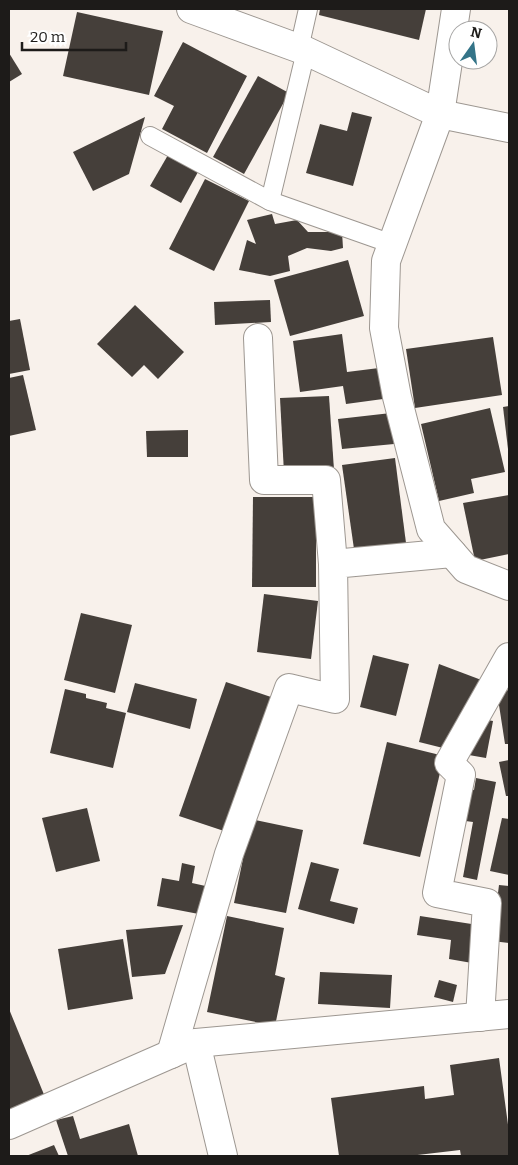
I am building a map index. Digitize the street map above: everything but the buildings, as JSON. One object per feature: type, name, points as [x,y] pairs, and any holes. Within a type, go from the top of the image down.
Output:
[{"type":"street","points":[[191,9],[302,50],[440,114],[509,128]]},
{"type":"street","points":[[456,9],[440,114],[386,261],[384,328],[397,397],[431,529],[466,569],[509,586]]},
{"type":"street","points":[[171,1054],[230,854],[289,688],[335,699],[333,564],[326,480],[264,480],[258,338]]},
{"type":"street","points":[[333,564],[452,553]]},
{"type":"street","points":[[480,1017],[487,903],[437,893],[461,775],[449,763],[509,657]]},
{"type":"street","points":[[9,1125],[196,1043],[509,1014]]},
{"type":"street","points":[[196,1043],[223,1156]]},
{"type":"lane","points":[[270,201],[302,50],[308,9]]},
{"type":"lane","points":[[150,136],[270,201],[392,244]]}]
